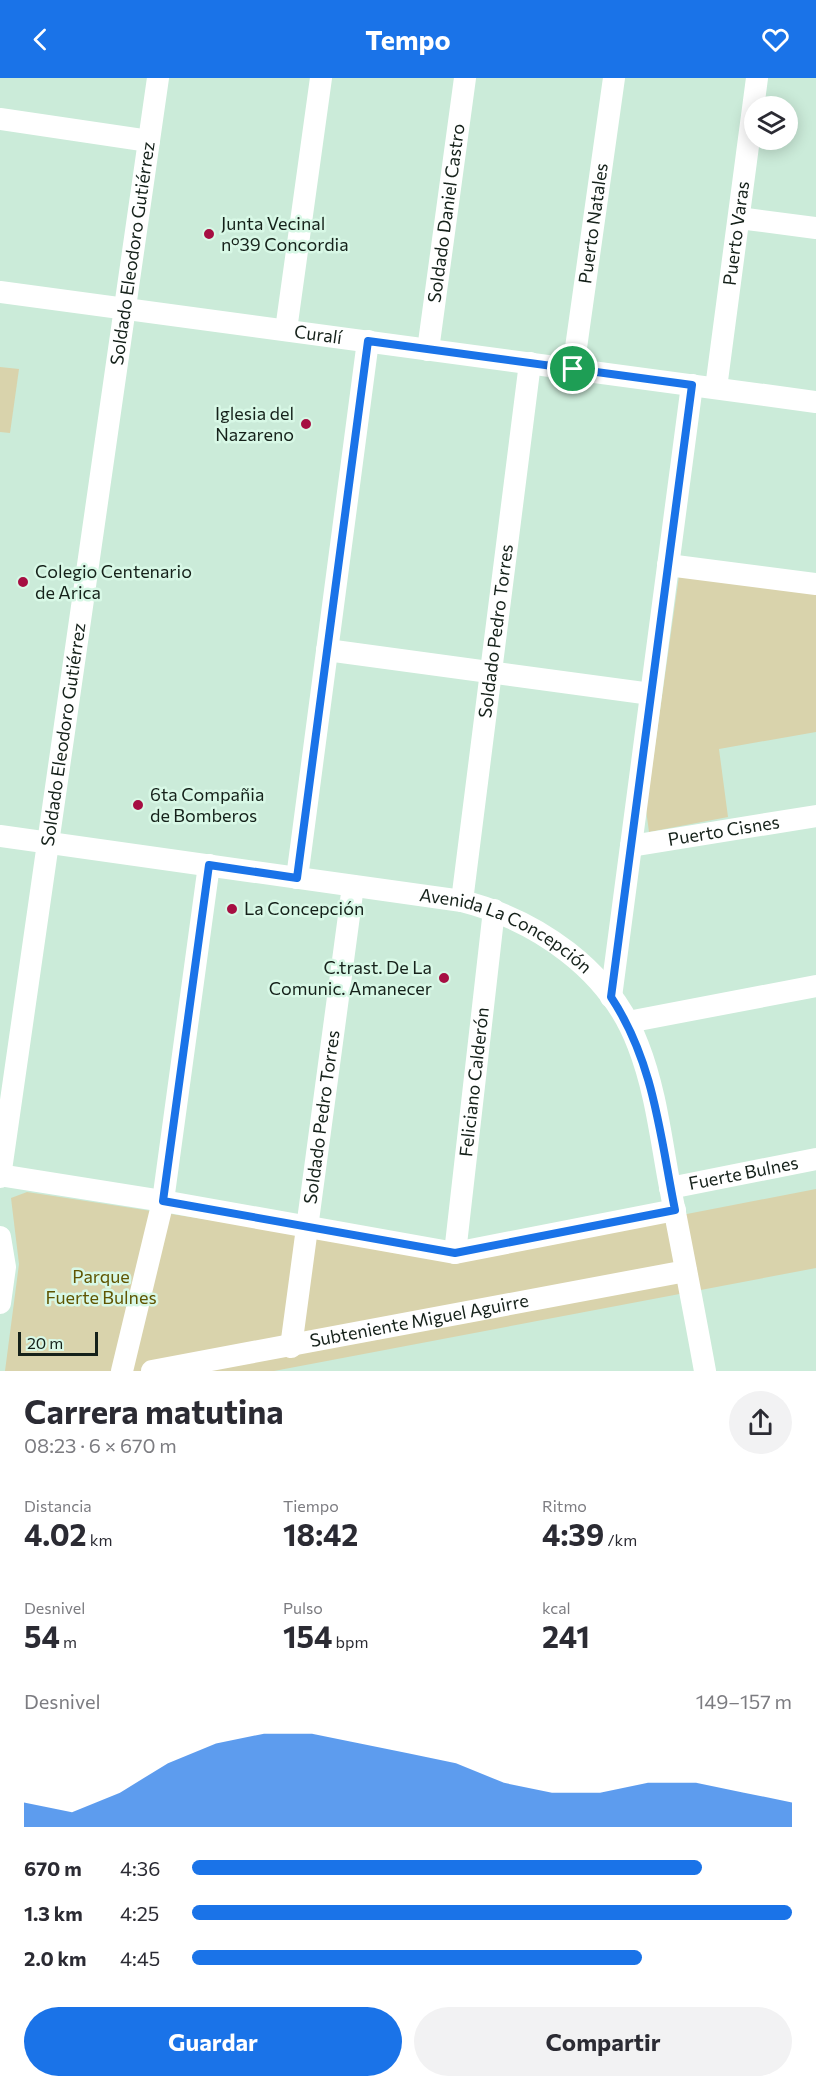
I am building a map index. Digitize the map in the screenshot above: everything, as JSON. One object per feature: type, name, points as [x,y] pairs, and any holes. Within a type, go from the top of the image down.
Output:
[{"type":"street","name":"Soldado Eleodoro Gutiérrez","points":[[0,1176],[4,1118],[49,843],[158,78]]},
{"type":"street","points":[[286,330],[321,78]]},
{"type":"street","name":"Soldado Daniel Castro","points":[[428,350],[465,78]]},
{"type":"street","name":"Puerto Natales","points":[[573,369],[614,78]]},
{"type":"street","name":"Puerto Varas","points":[[716,388],[757,78]]},
{"type":"street","points":[[0,119],[149,141]]},
{"type":"street","points":[[738,218],[816,228]]},
{"type":"street","name":"Curalí","points":[[0,292],[816,402]]},
{"type":"street","points":[[297,878],[368,341]]},
{"type":"street","name":"Soldado Pedro Torres","points":[[462,901],[530,363]]},
{"type":"street","points":[[611,997],[692,385]]},
{"type":"street","points":[[668,565],[816,584]]},
{"type":"street","points":[[327,650],[651,694]]},
{"type":"street","name":"Puerto Cisnes","points":[[632,846],[816,816]]},
{"type":"street","name":"Avenida La Concepción","points":[[0,836],[462,901],[494,910],[547,936],[585,967],[611,997],[628,1022],[638,1044],[653,1094],[705,1371]]},
{"type":"street","points":[[122,1371],[163,1201],[209,865]]},
{"type":"street","name":"Soldado Pedro Torres","points":[[291,1347],[353,886]]},
{"type":"street","name":"Feliciano Calderón","points":[[455,1253],[494,910]]},
{"type":"street","points":[[628,1022],[816,986]]},
{"type":"street","name":"Fuerte Bulnes","points":[[670,1188],[816,1159]]},
{"type":"street","points":[[0,1176],[163,1201],[455,1253],[675,1210]]},
{"type":"street","points":[[0,1237],[2,1260],[0,1303]]},
{"type":"street","name":"Subteniente Miguel Aguirre","points":[[152,1371],[291,1347],[686,1271]]},
{"type":"green space","points":[[0,367],[19,369],[10,433],[0,432]]},
{"type":"green space","points":[[679,576],[816,594],[816,732],[719,749],[728,817],[649,832],[646,810]]},
{"type":"green space","name":"Parque Fuerte Bulnes","points":[[816,1189],[816,1268],[274,1371],[5,1371],[19,1264],[11,1198],[27,1192],[460,1258]]},
{"type":"place","name":"Junta Vecinal n°39 Concordia","points":[[209,234]]},
{"type":"place","name":"Iglesia del Nazareno","points":[[306,424]]},
{"type":"place","name":"Colegio Centenario de Arica","points":[[23,582]]},
{"type":"place","name":"6ta Compañia de Bomberos","points":[[138,805]]},
{"type":"place","name":"La Concepción","points":[[232,909]]},
{"type":"place","name":"C.trast. De La Comunic. Amanecer","points":[[444,978]]},
{"type":"route","points":[[368,341],[573,369],[692,385],[611,997],[628,1022],[646,1070],[653,1094],[675,1210],[455,1253],[163,1201],[209,865],[297,878],[368,341]]}]
